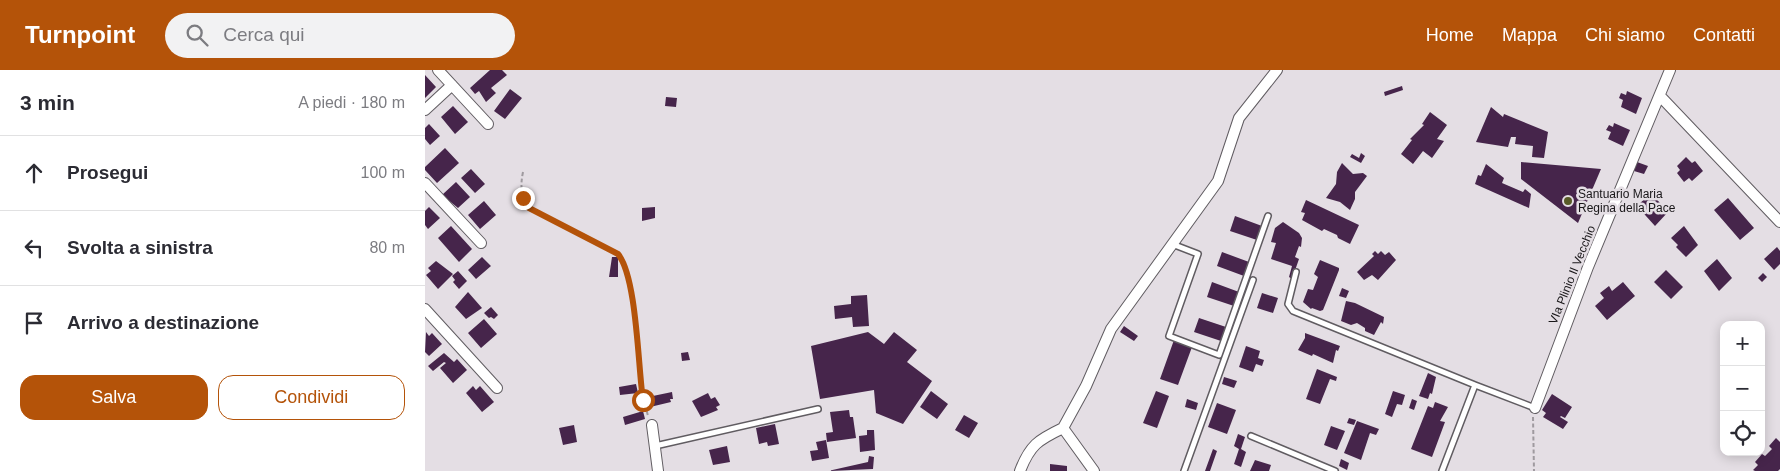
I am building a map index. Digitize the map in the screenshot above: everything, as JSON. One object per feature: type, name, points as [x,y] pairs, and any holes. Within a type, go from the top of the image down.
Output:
[{"type":"street","points":[[438,70],[488,124]]},
{"type":"street","points":[[1020,471],[1027,452],[1041,438],[1063,428],[1086,386],[1111,329],[1218,180],[1239,118],[1277,70]]},
{"type":"street","name":"VIa Plinio Il Vecchio","points":[[1535,408],[1588,267],[1670,70]]},
{"type":"street","points":[[425,110],[452,85]]},
{"type":"street","points":[[1660,96],[1780,222]]},
{"type":"street","points":[[425,183],[481,243]]},
{"type":"street","points":[[425,309],[497,388]]},
{"type":"street","points":[[652,425],[658,471]]},
{"type":"street","points":[[1063,428],[1094,471]]},
{"type":"lane","points":[[1171,243],[1198,254],[1169,336],[1219,355],[1268,216]]},
{"type":"lane","points":[[1296,272],[1288,304],[1293,311],[1535,408]]},
{"type":"lane","points":[[1184,471],[1253,280]]},
{"type":"lane","points":[[1442,471],[1475,385]]},
{"type":"lane","points":[[655,446],[818,409]]},
{"type":"lane","points":[[1251,436],[1335,471]]},
{"type":"path","points":[[523,172],[520,186],[523,198],[529,208],[618,254],[622,259],[632,293],[643,400],[652,425]]},
{"type":"path","points":[[1534,471],[1532,426],[1535,408]]},
{"type":"building","points":[[490,70],[502,70],[507,75],[491,88],[496,93],[486,102],[479,91],[475,94],[470,88]]},
{"type":"building","points":[[425,75],[436,87],[425,98]]},
{"type":"building","points":[[1402,86],[1403,90],[1385,96],[1384,92]]},
{"type":"building","points":[[510,89],[522,98],[505,119],[494,111]]},
{"type":"building","points":[[1627,91],[1642,98],[1636,114],[1621,107],[1623,100],[1619,98],[1621,93],[1626,95]]},
{"type":"building","points":[[666,97],[677,98],[676,107],[665,106]]},
{"type":"building","points":[[453,106],[468,122],[455,134],[441,117]]},
{"type":"building","points":[[1491,107],[1503,117],[1504,114],[1548,132],[1544,158],[1532,157],[1533,146],[1515,144],[1516,137],[1511,137],[1508,147],[1476,142]]},
{"type":"building","points":[[1430,112],[1447,125],[1437,139],[1444,141],[1432,158],[1423,151],[1413,164],[1401,154],[1412,140],[1410,139],[1424,125],[1422,124]]},
{"type":"building","points":[[1614,123],[1630,130],[1623,146],[1608,139],[1611,132],[1606,130],[1609,125],[1613,127]]},
{"type":"building","points":[[429,124],[440,136],[430,145],[425,139],[425,128]]},
{"type":"building","points":[[445,148],[459,163],[437,183],[425,170],[425,167]]},
{"type":"building","points":[[1361,153],[1365,156],[1361,163],[1350,157],[1352,154],[1359,158]]},
{"type":"building","points":[[1686,157],[1692,163],[1695,161],[1703,171],[1692,181],[1689,178],[1684,182],[1677,173],[1680,170],[1677,166]]},
{"type":"building","name":"Santuario Maria Regina della Pace","points":[[1521,162],[1601,169],[1578,223],[1521,179]]},
{"type":"building","points":[[1637,162],[1648,166],[1644,174],[1634,171]]},
{"type":"building","points":[[1342,163],[1353,174],[1363,173],[1367,176],[1355,192],[1355,199],[1350,210],[1340,202],[1326,198],[1336,184],[1337,172]]},
{"type":"building","points":[[1486,164],[1504,178],[1502,183],[1523,192],[1525,189],[1531,194],[1529,208],[1475,184],[1478,175],[1481,176]]},
{"type":"building","points":[[471,169],[485,184],[475,193],[461,178]]},
{"type":"building","points":[[456,182],[470,197],[458,208],[442,195]]},
{"type":"building","points":[[1651,193],[1668,212],[1655,226],[1637,206]]},
{"type":"building","points":[[1728,198],[1754,228],[1740,240],[1714,210]]},
{"type":"building","points":[[1306,200],[1359,225],[1350,244],[1338,238],[1337,235],[1324,229],[1322,231],[1302,220],[1305,213],[1301,212]]},
{"type":"building","points":[[484,201],[496,215],[480,229],[468,215]]},
{"type":"building","points":[[429,207],[440,218],[428,229],[425,225],[425,211]]},
{"type":"building","points":[[655,207],[655,218],[642,221],[642,208]]},
{"type":"building","points":[[1235,216],[1262,226],[1257,240],[1230,231]]},
{"type":"building","points":[[1283,222],[1299,233],[1302,238],[1301,247],[1299,246],[1295,257],[1299,259],[1292,279],[1289,277],[1292,266],[1271,259],[1276,243],[1271,242],[1275,228]]},
{"type":"building","points":[[451,226],[472,249],[459,262],[438,238]]},
{"type":"building","points":[[1684,226],[1698,245],[1686,257],[1676,247],[1678,245],[1671,238]]},
{"type":"building","points":[[1777,247],[1780,251],[1780,264],[1774,270],[1764,259]]},
{"type":"building","points":[[1375,251],[1378,254],[1381,251],[1385,255],[1389,252],[1396,260],[1378,280],[1372,275],[1364,280],[1357,272],[1374,256],[1372,254]]},
{"type":"building","points":[[1222,252],[1249,262],[1244,276],[1217,266]]},
{"type":"building","points":[[482,257],[491,266],[476,279],[468,270]]},
{"type":"building","points":[[612,257],[618,257],[618,277],[609,277]]},
{"type":"building","points":[[1717,259],[1732,278],[1719,291],[1704,271]]},
{"type":"building","points":[[1320,260],[1339,268],[1339,270],[1323,310],[1320,311],[1311,309],[1303,302],[1308,289],[1313,290],[1318,277],[1314,274]]},
{"type":"building","points":[[436,261],[453,274],[438,289],[426,275],[431,271],[428,268]]},
{"type":"building","points":[[1666,270],[1683,287],[1671,299],[1654,282]]},
{"type":"building","points":[[458,271],[467,281],[459,289],[453,282],[455,280],[452,276]]},
{"type":"building","points":[[1763,273],[1767,277],[1762,282],[1758,278]]},
{"type":"building","points":[[1212,282],[1239,292],[1234,306],[1207,297]]},
{"type":"building","points":[[1623,282],[1635,296],[1607,320],[1595,306],[1604,298],[1600,293],[1609,286],[1612,291]]},
{"type":"building","points":[[1342,288],[1349,291],[1346,298],[1339,296]]},
{"type":"building","points":[[468,292],[482,308],[466,319],[455,307]]},
{"type":"building","points":[[1262,293],[1278,298],[1273,313],[1257,308]]},
{"type":"building","points":[[867,295],[869,326],[853,327],[852,317],[835,319],[834,306],[851,304],[851,296]]},
{"type":"building","points":[[1346,301],[1355,303],[1384,317],[1383,324],[1381,322],[1374,335],[1365,331],[1365,328],[1357,323],[1351,325],[1341,321]]},
{"type":"building","points":[[491,307],[498,315],[494,319],[489,318],[484,313]]},
{"type":"building","points":[[1199,318],[1226,327],[1221,341],[1194,332]]},
{"type":"building","points":[[484,319],[497,334],[481,348],[468,333]]},
{"type":"building","points":[[1124,326],[1138,336],[1134,341],[1120,332]]},
{"type":"building","points":[[426,332],[429,336],[432,333],[442,344],[429,356],[425,352]]},
{"type":"building","points":[[868,332],[884,344],[894,332],[917,350],[907,362],[932,381],[903,424],[876,413],[874,390],[820,399],[811,346]]},
{"type":"building","points":[[1305,333],[1340,346],[1338,351],[1336,350],[1333,363],[1298,350],[1305,338]]},
{"type":"building","points":[[1174,340],[1192,347],[1178,385],[1160,379]]},
{"type":"building","points":[[1246,346],[1260,351],[1258,358],[1264,360],[1262,366],[1256,364],[1253,372],[1239,367]]},
{"type":"building","points":[[688,352],[690,360],[682,361],[681,353]]},
{"type":"building","points":[[444,353],[454,362],[457,359],[467,370],[453,383],[440,368],[446,363],[444,362],[433,371],[428,366]]},
{"type":"building","points":[[1317,369],[1337,377],[1336,381],[1330,379],[1320,404],[1306,399]]},
{"type":"building","points":[[1428,373],[1436,377],[1432,394],[1430,393],[1428,399],[1419,396]]},
{"type":"building","points":[[1224,377],[1237,381],[1234,388],[1222,384]]},
{"type":"building","points":[[636,384],[638,393],[620,395],[619,387]]},
{"type":"building","points":[[473,386],[476,390],[480,386],[494,402],[482,412],[466,393]]},
{"type":"building","points":[[931,391],[948,404],[937,419],[920,407]]},
{"type":"building","points":[[1156,391],[1169,396],[1157,428],[1143,423]]},
{"type":"building","points":[[1393,391],[1405,395],[1402,405],[1397,404],[1392,417],[1385,414]]},
{"type":"building","points":[[672,392],[673,399],[670,399],[671,402],[650,407],[648,397]]},
{"type":"building","points":[[708,393],[711,399],[715,397],[720,405],[716,407],[718,410],[701,417],[692,401]]},
{"type":"building","points":[[1552,394],[1572,407],[1565,418],[1560,417],[1568,422],[1563,429],[1543,417],[1546,413],[1542,410]]},
{"type":"building","points":[[1187,399],[1198,403],[1196,410],[1185,407]]},
{"type":"building","points":[[1412,399],[1417,401],[1414,410],[1409,408]]},
{"type":"building","points":[[1435,402],[1448,407],[1440,421],[1445,422],[1432,457],[1411,449],[1428,406],[1433,408]]},
{"type":"building","points":[[1217,403],[1236,410],[1227,434],[1208,427]]},
{"type":"building","points":[[849,410],[850,417],[853,417],[856,438],[827,442],[826,433],[833,432],[830,412]]},
{"type":"building","points":[[643,411],[645,419],[625,425],[623,417]]},
{"type":"building","points":[[964,415],[978,423],[969,438],[955,430]]},
{"type":"building","points":[[1349,418],[1356,420],[1354,425],[1347,423]]},
{"type":"building","points":[[1357,421],[1379,429],[1376,435],[1370,433],[1361,460],[1344,453]]},
{"type":"building","points":[[775,424],[779,444],[768,446],[767,442],[759,444],[756,428]]},
{"type":"building","points":[[574,425],[577,442],[563,445],[559,428]]},
{"type":"building","points":[[1331,426],[1345,431],[1337,450],[1324,445]]},
{"type":"building","points":[[867,430],[874,430],[875,450],[860,452],[859,436],[867,435]]},
{"type":"building","points":[[1238,434],[1245,437],[1241,449],[1246,452],[1241,467],[1234,464],[1239,449],[1234,446]]},
{"type":"building","points":[[1776,438],[1780,442],[1780,469],[1778,471],[1753,470],[1758,465],[1755,462],[1760,456],[1765,456],[1772,449],[1769,446]]},
{"type":"building","points":[[826,440],[829,458],[812,461],[810,451],[818,450],[816,442]]},
{"type":"building","points":[[727,446],[730,462],[713,465],[709,450]]},
{"type":"building","points":[[1213,449],[1217,451],[1210,471],[1205,471]]},
{"type":"building","points":[[869,456],[874,457],[873,469],[828,471],[868,462]]},
{"type":"building","points":[[1341,459],[1349,463],[1347,470],[1339,466]]},
{"type":"building","points":[[1255,460],[1271,465],[1269,471],[1250,471]]},
{"type":"building","points":[[1050,464],[1067,466],[1067,471],[1050,471]]},
{"type":"place","name":"Santuario Maria Regina della Pace","points":[[1568,201]]},
{"type":"route","points":[[523,198],[529,208],[618,254],[622,259],[632,293],[643,400]]}]
